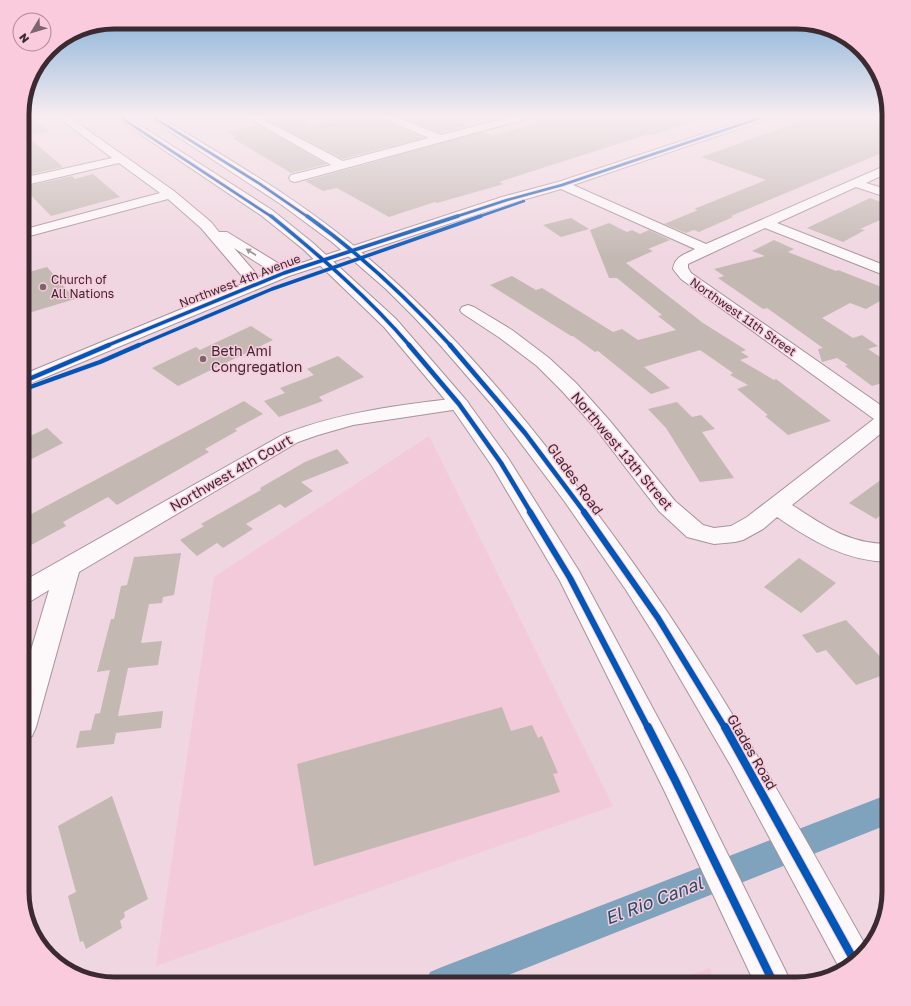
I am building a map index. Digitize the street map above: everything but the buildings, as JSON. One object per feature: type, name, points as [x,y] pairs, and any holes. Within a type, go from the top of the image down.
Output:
[{"type":"street","points":[[29,180],[100,164]]},
{"type":"street","points":[[128,164],[170,194],[206,225],[256,283]]},
{"type":"street","points":[[192,164],[267,213],[308,246],[372,304],[459,404],[501,463],[570,578],[675,780],[771,977]]},
{"type":"street","name":"Glades Road","points":[[226,164],[293,207],[356,255],[412,306],[462,357],[504,406],[542,454],[621,563],[670,637],[740,754],[853,956]]},
{"type":"street","points":[[295,178],[345,164]]},
{"type":"street","name":"Northwest 4th Avenue","points":[[356,255],[506,200],[562,185],[624,164]]},
{"type":"street","points":[[562,185],[706,249],[882,171]]},
{"type":"street","points":[[855,183],[882,192]]},
{"type":"street","name":"Northwest 4th Avenue","points":[[29,379],[256,283],[284,273],[327,264],[356,255],[547,192],[562,185]]},
{"type":"street","points":[[547,192],[583,195]]},
{"type":"street","points":[[29,232],[170,194]]},
{"type":"street","points":[[764,223],[882,269]]},
{"type":"street","points":[[206,225],[284,273]]},
{"type":"street","name":"Northwest 11th Street","points":[[706,249],[681,262],[680,269],[686,276],[882,414]]},
{"type":"street","name":"Northwest 4th Avenue","points":[[29,387],[100,362],[327,264]]},
{"type":"street","name":"Northwest 13th Street","points":[[468,310],[506,334],[543,362],[569,387],[603,425],[654,492],[681,520],[695,531],[714,536],[734,534],[754,523],[882,423]]},
{"type":"street","name":"Northwest 4th Court","points":[[29,590],[276,446],[309,431],[327,424],[364,416],[459,404]]},
{"type":"street","points":[[777,506],[830,540],[854,549],[882,551]]},
{"type":"street","points":[[29,703],[68,568]]},
{"type":"shaded area","points":[[429,436],[613,806],[156,966],[214,577]]},
{"type":"shaded area","points":[[710,968],[713,977],[685,977]]},
{"type":"waterway","name":"El Rio Canal","points":[[460,977],[882,812]]},
{"type":"cycle path","points":[[192,164],[267,213],[308,246],[390,323],[459,404],[501,463],[570,578],[675,780],[771,977]]},
{"type":"cycle path","points":[[228,164],[312,220],[361,259],[391,286],[448,343],[525,433],[573,497],[658,618],[741,756],[852,957]]},
{"type":"cycle path","points":[[29,379],[213,301],[284,273],[507,200],[562,185],[624,164]]},
{"type":"cycle path","points":[[29,387],[100,362],[272,289],[524,201]]},
{"type":"place","name":"Church of All Nations","points":[[43,287]]},
{"type":"place","name":"Beth Ami Congregation","points":[[203,359]]}]
